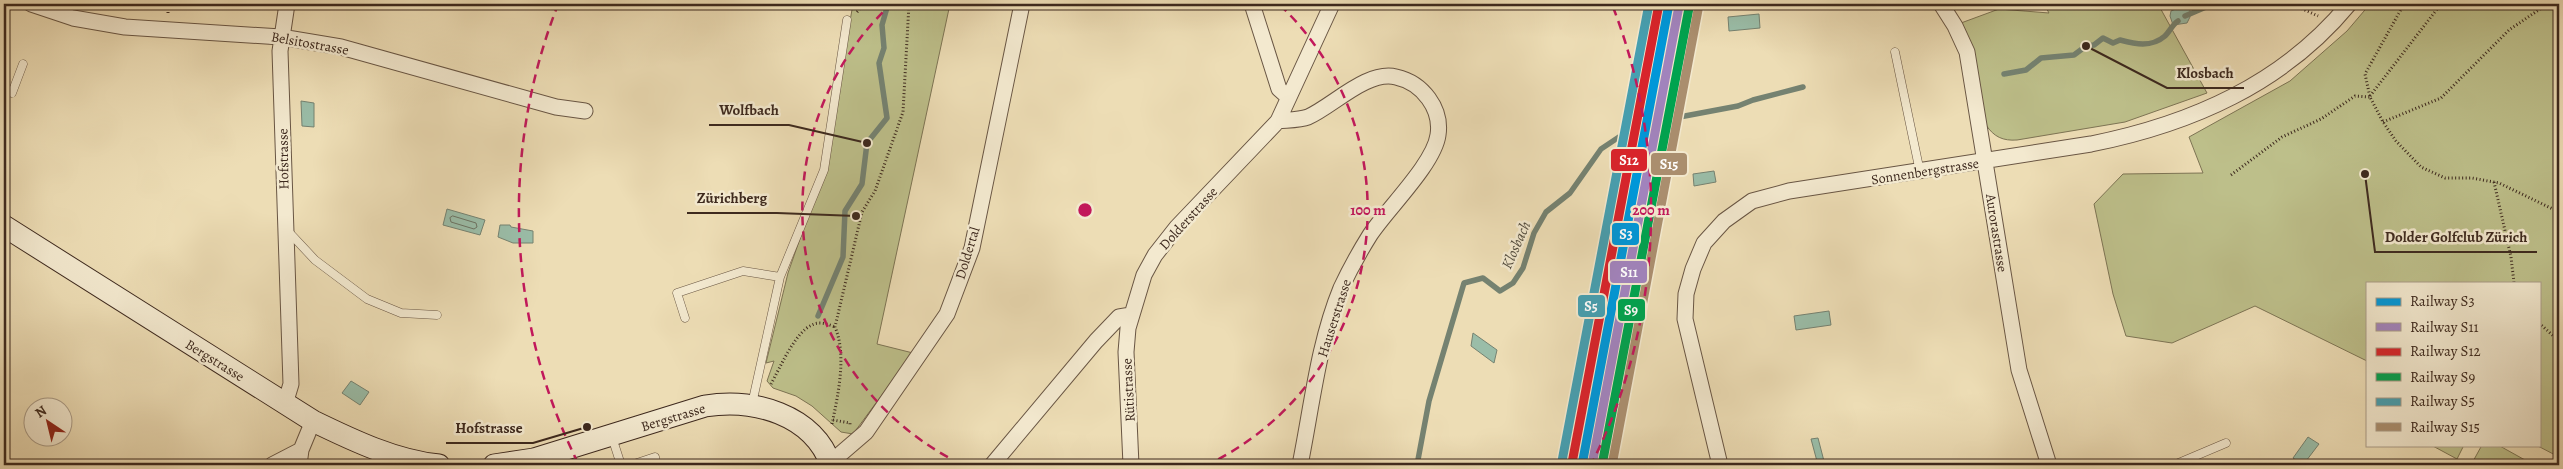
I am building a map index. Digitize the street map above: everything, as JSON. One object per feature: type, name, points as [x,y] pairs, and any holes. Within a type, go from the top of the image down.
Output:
[{"type":"main road","name":"Bergstrasse","points":[[4,226],[313,421],[366,444],[418,462],[439,465]]},
{"type":"main road","name":"Bergstrasse","points":[[494,465],[534,458],[705,406],[728,402],[752,404],[790,418],[818,442],[830,464]]},
{"type":"street","name":"Belsitostrasse","points":[[31,4],[73,18],[125,27],[281,36],[341,47],[556,107],[585,111]]},
{"type":"street","name":"Hofstrasse","points":[[285,404],[291,384],[284,227],[281,36],[287,4]]},
{"type":"street","name":"Doldertal","points":[[830,464],[866,432],[947,314],[972,248],[1022,4]]},
{"type":"street","points":[[1252,4],[1279,90],[1288,97]]},
{"type":"street","name":"Dolderstrasse","points":[[1130,315],[1144,275],[1155,255],[1177,227],[1278,121],[1332,4]]},
{"type":"street","name":"Aurorastrasse","points":[[1942,4],[1956,26],[1967,52],[2019,370],[2049,465]]},
{"type":"street","name":"Sonnenbergstrasse","points":[[1720,465],[1685,320],[1686,294],[1693,269],[1704,243],[1724,221],[1752,201],[1789,192],[1920,172],[2140,134],[2214,107],[2271,75],[2334,22],[2349,4]]},
{"type":"street","name":"Hauserstrasse","points":[[1278,121],[1307,117],[1365,83],[1380,77],[1395,76],[1410,82],[1423,92],[1433,103],[1439,118],[1438,137],[1430,156],[1370,235],[1341,288],[1323,344],[1300,465]]},
{"type":"street","points":[[992,465],[1096,341],[1119,317],[1130,315]]},
{"type":"street","name":"Rütistrasse","points":[[1130,315],[1126,352],[1131,465]]},
{"type":"street","points":[[299,465],[301,450],[313,421]]},
{"type":"street","points":[[272,465],[301,450]]},
{"type":"lane","points":[[752,404],[780,277],[824,170],[847,20]]},
{"type":"lane","points":[[1895,52],[1920,172]]},
{"type":"lane","points":[[4,90],[12,93],[23,64]]},
{"type":"lane","points":[[284,227],[315,260],[367,300],[401,313],[437,315]]},
{"type":"lane","points":[[685,318],[677,293],[743,271],[780,277]]},
{"type":"lane","points":[[611,435],[621,465]]},
{"type":"lane","points":[[2174,465],[2226,443]]},
{"type":"lane","points":[[631,465],[655,458],[657,465]]},
{"type":"path","points":[[849,432],[850,423],[833,422],[840,370],[840,337],[835,327],[862,212],[875,191],[903,112],[909,4]]},
{"type":"path","points":[[2292,4],[2334,22]]},
{"type":"path","points":[[2404,4],[2365,74],[2370,96],[2383,122],[2396,141],[2421,167],[2445,178],[2472,178],[2494,182],[2559,212]]},
{"type":"path","points":[[2370,96],[2441,4]]},
{"type":"path","points":[[2383,122],[2441,98],[2509,30],[2543,7],[2555,4]]},
{"type":"path","points":[[2231,176],[2282,137],[2321,119],[2355,96],[2370,96]]},
{"type":"path","points":[[2494,182],[2511,257],[2514,282]]},
{"type":"path","points":[[768,389],[802,332],[812,325],[823,323],[835,327]]},
{"type":"path","points":[[2540,323],[2559,341]]},
{"type":"shaded area","points":[[853,4],[950,4],[877,344],[913,353],[853,434],[841,432],[812,406],[796,396],[773,388],[767,381],[774,361],[766,363],[788,273],[824,170]]},
{"type":"shaded area","points":[[2044,4],[2158,4],[2207,93],[2125,122],[2017,140],[2007,140],[1999,137],[1992,133],[1986,125],[1961,23],[1999,9],[2049,13]]},
{"type":"shaded area","points":[[2370,4],[2559,4],[2559,457],[2538,446],[2540,446],[2540,282],[2366,282],[2366,361],[2255,306],[2172,343],[2126,336],[2113,294],[2094,204],[2123,174],[2203,173],[2189,137],[2290,81],[2347,31]]},
{"type":"shaded area","points":[[2433,446],[2464,446],[2457,459]]},
{"type":"shaded area","points":[[2481,446],[2500,446],[2534,465],[2471,465]]},
{"type":"water","points":[[2182,6],[2190,7],[2190,17],[2187,23],[2173,25],[2170,16],[2171,11]]},
{"type":"water","points":[[1759,14],[1760,28],[1729,31],[1728,17]]},
{"type":"water","points":[[301,101],[314,103],[314,127],[302,126]]},
{"type":"water","points":[[1714,171],[1716,182],[1694,186],[1693,174]]},
{"type":"water","points":[[447,209],[485,220],[480,235],[443,225]]},
{"type":"water","points":[[500,225],[510,225],[511,227],[533,231],[533,243],[513,243],[498,237]]},
{"type":"water","points":[[1829,311],[1831,325],[1796,330],[1794,316]]},
{"type":"water","points":[[1473,333],[1497,350],[1494,363],[1471,346]]},
{"type":"water","points":[[351,381],[369,392],[360,405],[342,393]]},
{"type":"water","points":[[2308,437],[2319,444],[2303,465],[2293,458]]},
{"type":"water","points":[[1818,438],[1825,465],[1818,465],[1811,439]]},
{"type":"waterway","points":[[818,316],[843,257],[845,211],[862,184],[867,143],[887,118],[879,63],[884,48],[882,25],[888,4]]},
{"type":"waterway","name":"Klosbach","points":[[2185,16],[2213,4]]},
{"type":"waterway","name":"Klosbach","points":[[2004,74],[2026,70],[2041,58],[2074,55],[2086,46],[2094,45],[2103,38],[2113,43],[2120,40],[2137,44],[2149,44],[2160,40],[2178,21]]},
{"type":"waterway","name":"Klosbach","points":[[1417,465],[1429,401],[1464,283],[1483,278],[1500,291],[1513,283],[1523,268],[1534,233],[1546,212],[1570,193],[1601,149],[1637,125],[1738,106],[1753,100],[1803,87]]},
{"type":"rail line","name":"S5","points":[[1562,461],[1649,4]]},
{"type":"rail line","name":"S12","points":[[1572,463],[1659,4]]},
{"type":"rail line","name":"S3","points":[[1582,465],[1669,4]]},
{"type":"rail line","name":"S11","points":[[1592,465],[1679,6]]},
{"type":"rail line","name":"S9","points":[[1602,465],[1689,8]]},
{"type":"rail line","name":"S15","points":[[1612,465],[1698,10]]},
{"type":"place","name":"Klosbach","points":[[2086,46]]},
{"type":"place","name":"Wolfbach","points":[[867,143]]},
{"type":"place","name":"Dolder Golfclub Zürich","points":[[2365,174]]},
{"type":"place","name":"Zürichberg","points":[[856,216]]},
{"type":"place","name":"Hofstrasse","points":[[587,427]]}]
